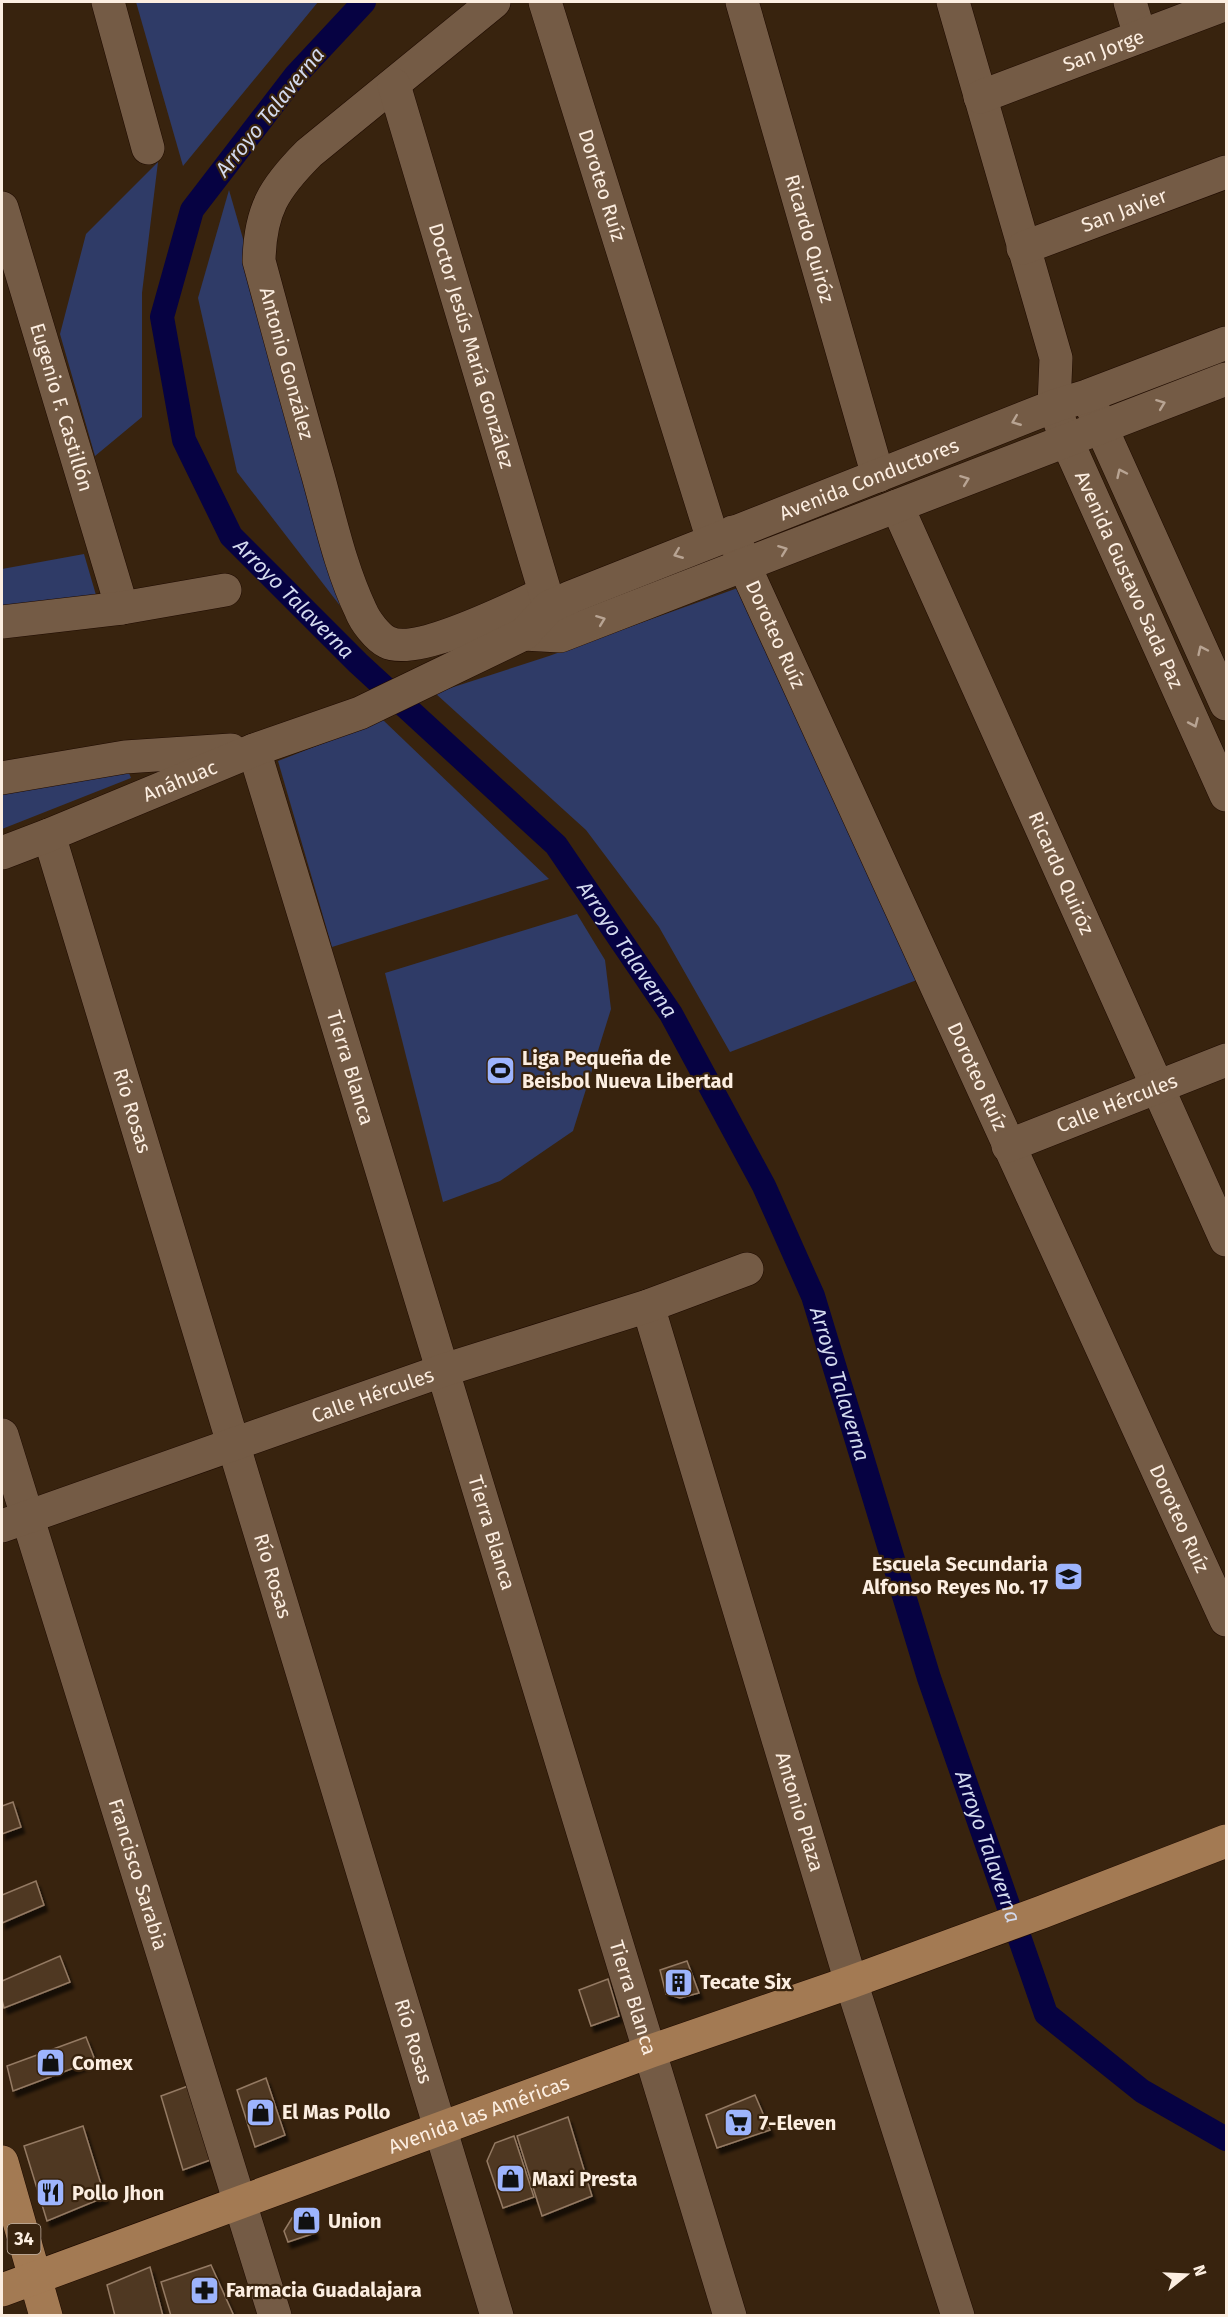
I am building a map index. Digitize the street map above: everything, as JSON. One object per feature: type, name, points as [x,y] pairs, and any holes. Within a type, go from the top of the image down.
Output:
[{"type":"main road","name":"Avenida las Américas","points":[[2,2290],[651,2051],[851,1982],[1042,1912],[1227,1841]]},
{"type":"main road","name":"34","points":[[2,2162],[46,2316]]},
{"type":"street","points":[[108,2],[148,148]]},
{"type":"street","name":"Antonio González","points":[[494,2],[309,153],[287,175],[272,197],[262,223],[259,261],[339,551],[362,614],[387,642],[403,645],[551,612]]},
{"type":"street","name":"Doroteo Ruíz","points":[[545,2],[723,536],[744,565],[1008,1146],[1227,1620]]},
{"type":"street","name":"Ricardo Quiróz","points":[[742,2],[878,476]]},
{"type":"street","name":"Avenida Gustavo Sada Paz","points":[[953,2],[1056,358],[1054,406],[1067,441],[1227,795]]},
{"type":"street","points":[[1130,2],[1140,36]]},
{"type":"street","name":"San Jorge","points":[[980,97],[1227,3]]},
{"type":"street","name":"Doctor Jesús María González","points":[[394,85],[551,612]]},
{"type":"street","name":"San Javier","points":[[1023,248],[1227,172]]},
{"type":"street","name":"Eugenio F. Castillón","points":[[2,208],[122,608]]},
{"type":"street","name":"Avenida Conductores","points":[[360,713],[524,634],[551,612],[723,536],[1054,406],[1087,396],[1227,342]]},
{"type":"street","name":"Avenida Gustavo Sada Paz","points":[[1056,358],[1087,396],[1227,704]]},
{"type":"street","name":"Avenida Conductores","points":[[551,612],[744,565],[1227,379]]},
{"type":"street","name":"Ricardo Quiróz","points":[[897,506],[1227,1240]]},
{"type":"street","points":[[2,622],[122,608],[225,590]]},
{"type":"street","name":"Anáhuac","points":[[2,853],[254,750],[360,713]]},
{"type":"street","points":[[2,778],[125,757],[212,750],[254,750]]},
{"type":"street","name":"Tierra Blanca","points":[[254,750],[730,2316]]},
{"type":"street","name":"Río Rosas","points":[[50,835],[232,1445],[497,2316]]},
{"type":"street","name":"Calle Hércules","points":[[1008,1146],[1227,1060]]},
{"type":"street","name":"Calle Hércules","points":[[14,1522],[444,1370],[648,1306],[747,1269]]},
{"type":"street","name":"Antonio Plaza","points":[[648,1306],[851,1982],[958,2316]]},
{"type":"street","name":"Francisco Sarabia","points":[[2,1436],[14,1522],[241,2203],[275,2316]]},
{"type":"shaded area","points":[[136,2],[318,2],[183,166]]},
{"type":"shaded area","points":[[158,162],[142,293],[142,417],[95,456],[60,334],[86,234]]},
{"type":"shaded area","points":[[229,190],[307,461],[348,616],[237,472],[198,298]]},
{"type":"shaded area","points":[[84,554],[96,595],[2,608],[2,569]]},
{"type":"shaded area","points":[[746,585],[922,978],[730,1052],[659,927],[586,830],[435,693],[549,656]]},
{"type":"shaded area","points":[[383,720],[549,879],[332,947],[278,761]]},
{"type":"shaded area","points":[[129,773],[131,778],[2,829],[2,793]]},
{"type":"shaded area","name":"Liga Pequeña de Beisbol Nueva Libertad","points":[[577,914],[605,960],[611,1009],[573,1131],[500,1181],[443,1202],[385,973]]},
{"type":"building","points":[[13,1802],[21,1827],[2,1834],[2,1806]]},
{"type":"building","points":[[36,1881],[44,1905],[2,1923],[2,1895]]},
{"type":"building","points":[[60,1956],[70,1982],[4,2008],[2,1981]]},
{"type":"building","name":"Tecate Six","points":[[687,1961],[699,1993],[680,1998],[666,1994],[660,1970]]},
{"type":"building","points":[[608,1979],[619,2016],[591,2026],[579,1990]]},
{"type":"building","name":"Comex","points":[[86,2037],[95,2060],[13,2091],[7,2066]]},
{"type":"building","name":"El Mas Pollo","points":[[266,2078],[285,2135],[255,2147],[237,2090]]},
{"type":"building","points":[[188,2086],[213,2159],[183,2170],[161,2096]]},
{"type":"building","name":"7-Eleven","points":[[755,2095],[770,2130],[717,2148],[706,2115]]},
{"type":"building","points":[[568,2117],[592,2196],[542,2216],[517,2136]]},
{"type":"building","points":[[83,2126],[105,2197],[47,2221],[24,2146]]},
{"type":"building","name":"Maxi Presta","points":[[514,2136],[534,2197],[503,2208],[487,2161],[495,2143]]},
{"type":"building","points":[[308,2213],[315,2233],[288,2242],[284,2231],[292,2218]]},
{"type":"building","points":[[211,2265],[234,2316],[171,2316],[161,2282]]},
{"type":"building","points":[[150,2267],[163,2316],[115,2316],[107,2285]]},
{"type":"waterway","name":"Arroyo Talaverna","points":[[364,2],[295,76],[192,210],[162,317],[184,440],[231,536],[358,663],[556,845],[671,1014],[764,1186],[813,1296],[929,1678],[1046,2014],[1142,2091],[1226,2139]]},
{"type":"place","name":"Liga Pequeña de Beisbol Nueva Libertad","points":[[501,1070]]},
{"type":"place","name":"Escuela Secundaria Alfonso Reyes No. 17","points":[[1069,1576]]},
{"type":"place","name":"Tecate Six","points":[[679,1982]]},
{"type":"place","name":"Comex","points":[[51,2063]]},
{"type":"place","name":"El Mas Pollo","points":[[261,2112]]},
{"type":"place","name":"7-Eleven","points":[[738,2123]]},
{"type":"place","name":"Maxi Presta","points":[[511,2179]]},
{"type":"place","name":"Pollo Jhon","points":[[51,2193]]},
{"type":"place","name":"Union","points":[[307,2221]]},
{"type":"place","name":"Farmacia Guadalajara","points":[[205,2290]]}]
